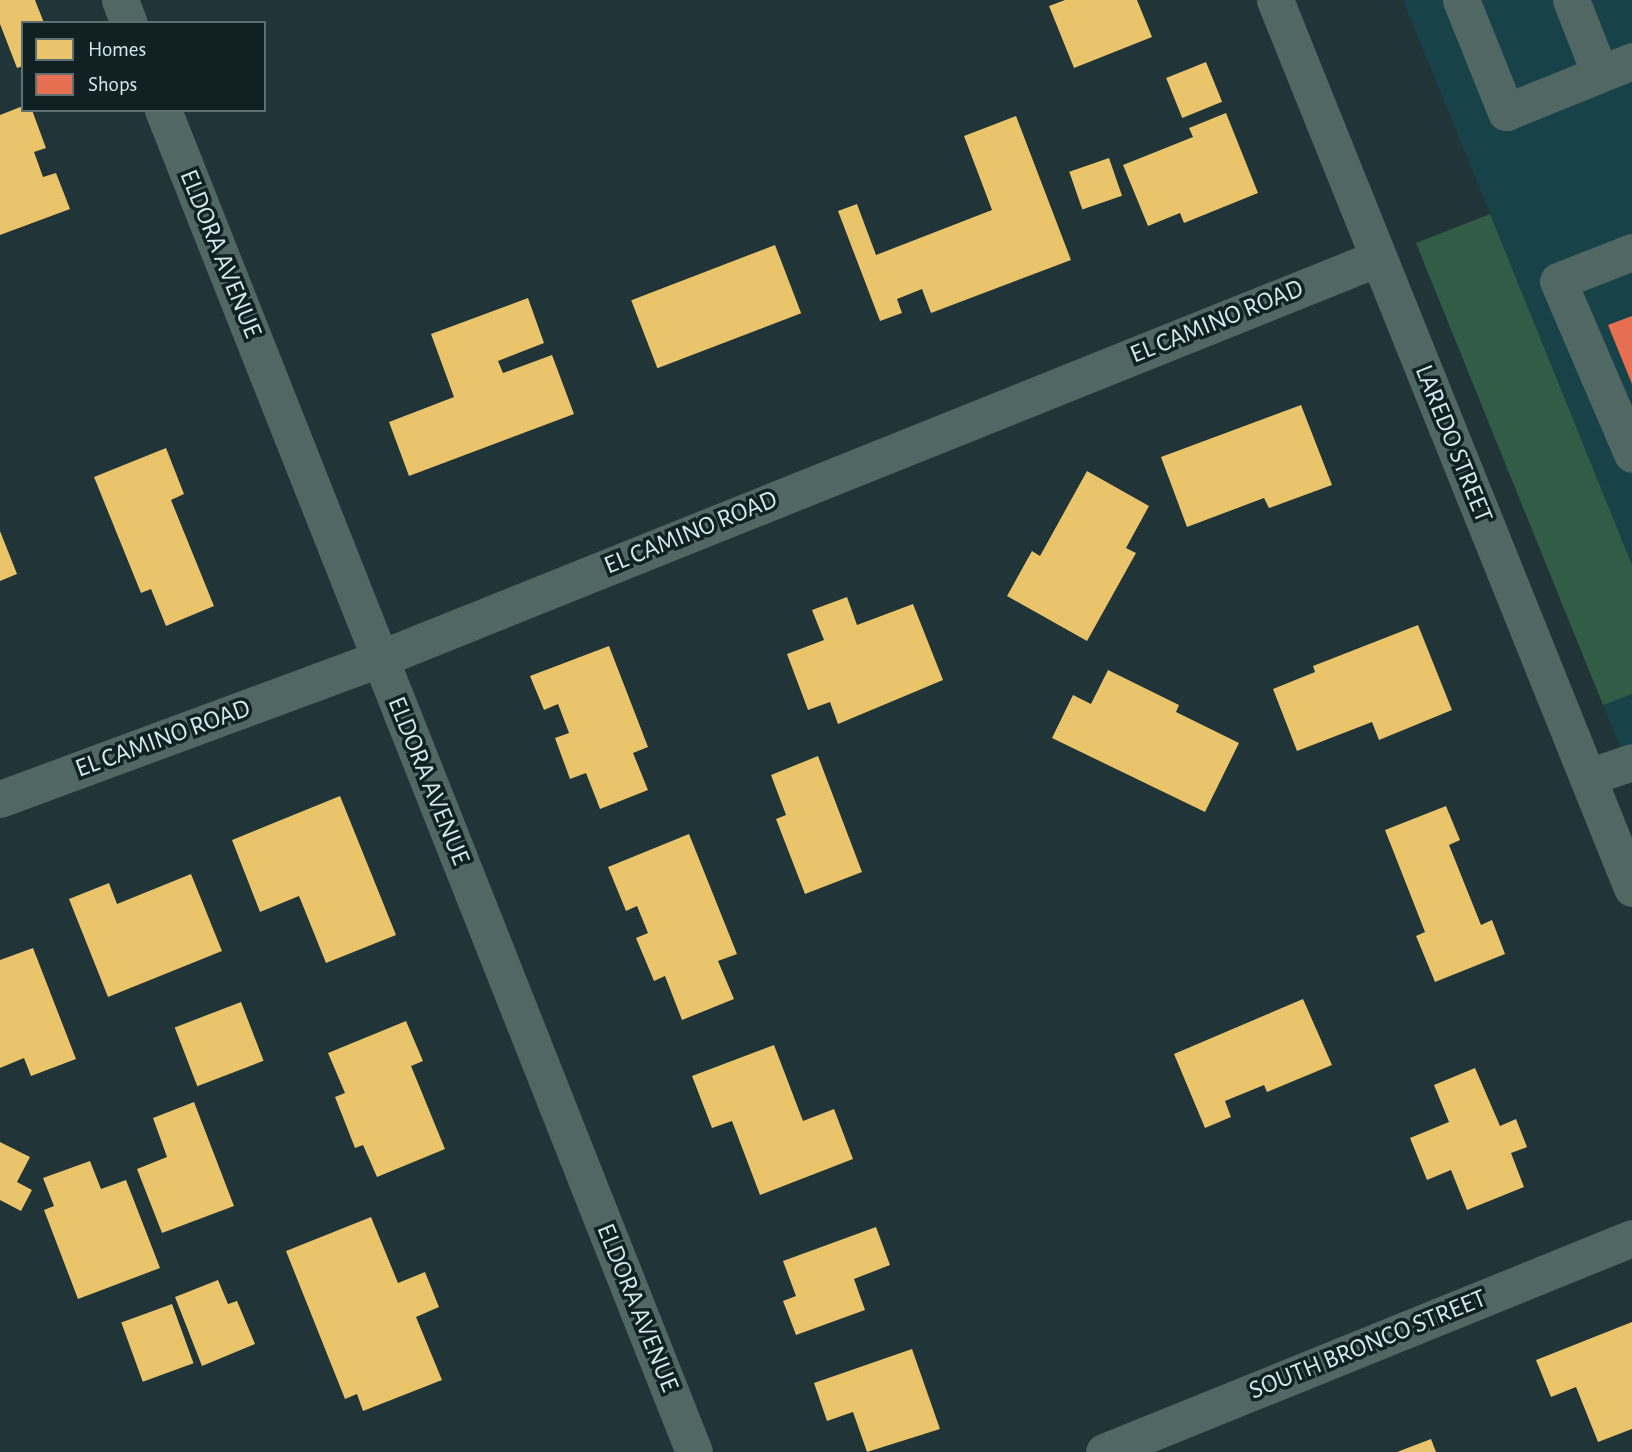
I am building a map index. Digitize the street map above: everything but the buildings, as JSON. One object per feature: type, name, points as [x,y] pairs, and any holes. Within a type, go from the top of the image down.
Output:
[{"type":"street","points":[[120,0],[127,21]]},
{"type":"street","name":"LAREDO STREET","points":[[1275,0],[1587,778],[1630,875]]},
{"type":"street","points":[[1461,0],[1506,112],[1616,67],[1571,0]]},
{"type":"street","name":"ELDORA AVENUE","points":[[164,112],[694,1452]]},
{"type":"street","points":[[1632,252],[1558,281],[1632,454]]},
{"type":"street","name":"EL CAMINO ROAD","points":[[0,799],[379,659],[1378,258]]},
{"type":"street","points":[[1587,778],[1632,762]]},
{"type":"street","name":"SOUTH BRONCO STREET","points":[[1104,1452],[1632,1238]]},
{"type":"shaded area","points":[[1403,0],[1632,0],[1632,565],[1490,214]]},
{"type":"shaded area","points":[[1632,694],[1632,776],[1603,705]]},
{"type":"green space","points":[[1490,214],[1632,565],[1632,694],[1603,705],[1416,243]]}]
